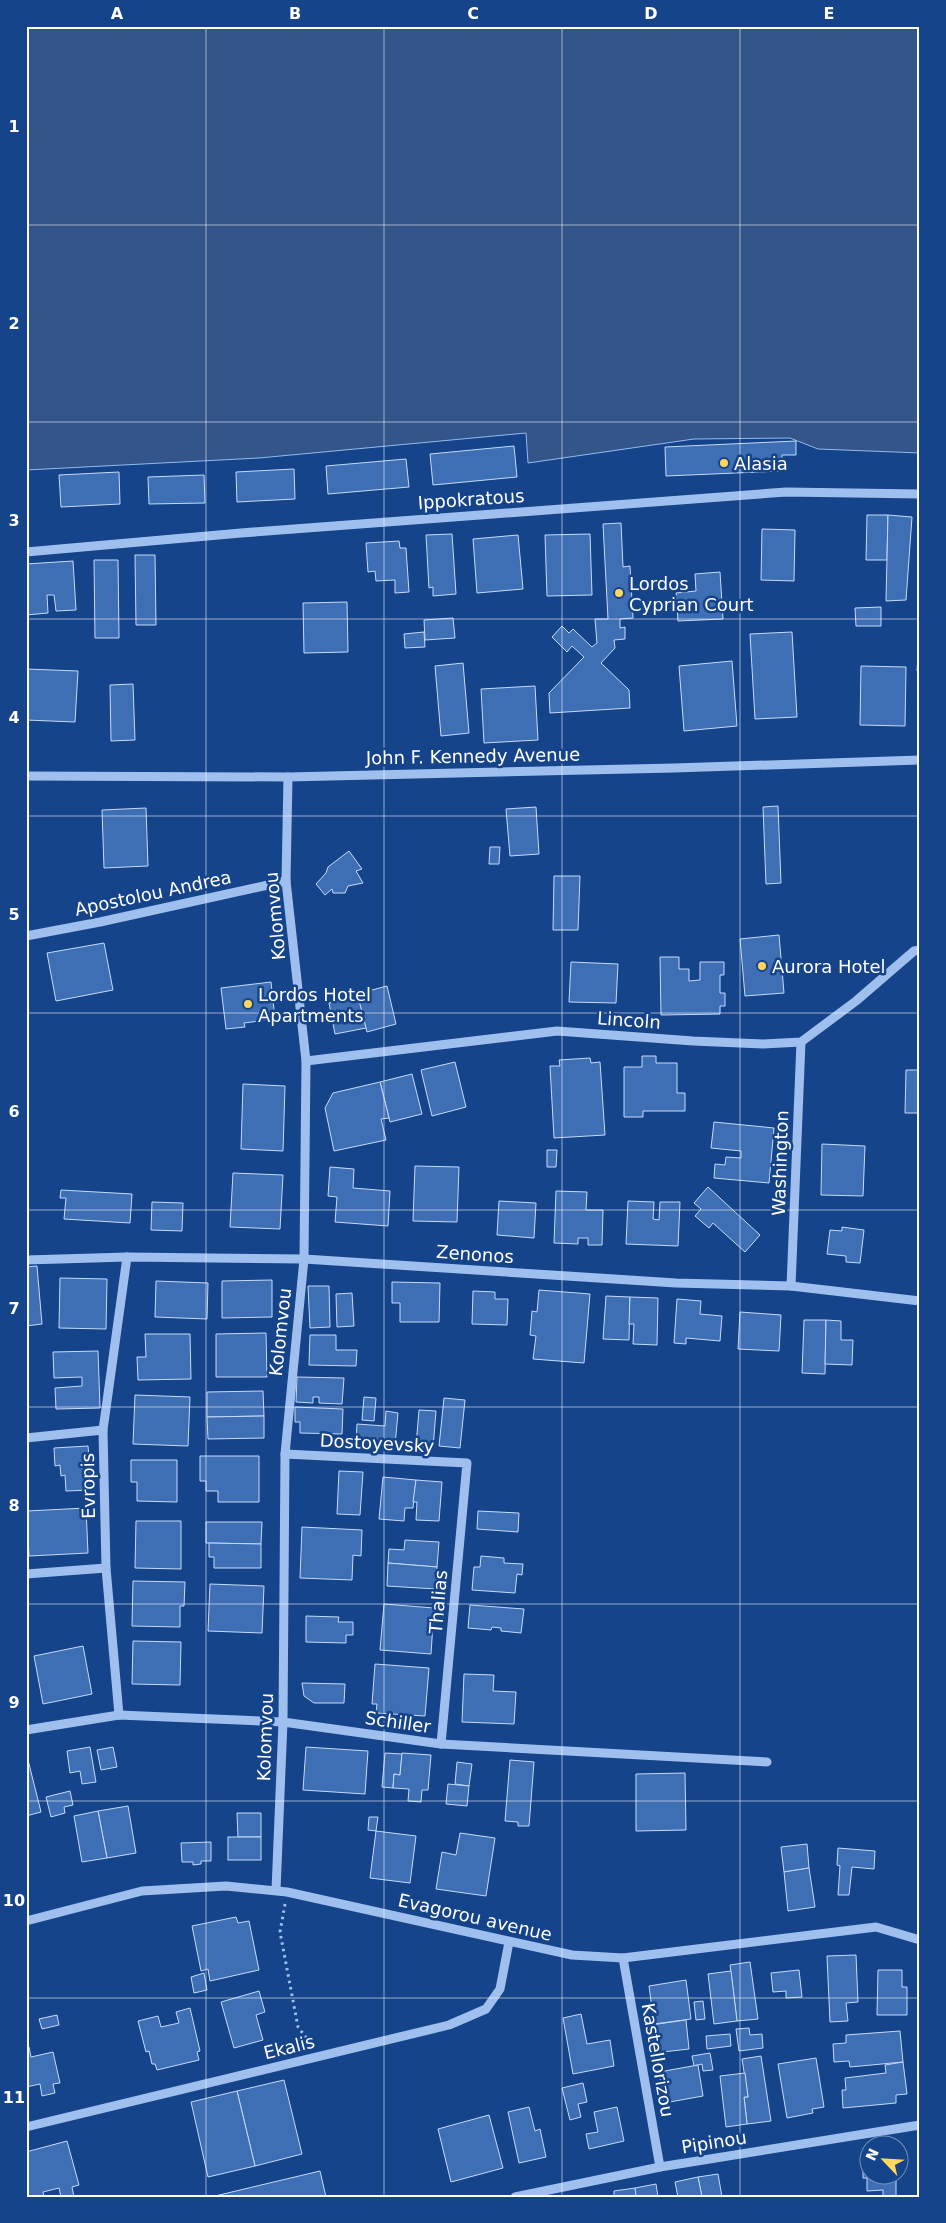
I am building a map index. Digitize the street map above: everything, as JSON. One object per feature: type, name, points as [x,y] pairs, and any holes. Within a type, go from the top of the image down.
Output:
[{"type":"street","name":"Ippokratous","points":[[26,552],[786,492],[920,494]]},
{"type":"street","name":"John F. Kennedy Avenue","points":[[26,776],[288,777],[920,760]]},
{"type":"street","name":"Kolomvou","points":[[276,1890],[283,1722],[285,1454],[304,1259],[306,1061],[286,881],[288,777]]},
{"type":"street","name":"Apostolou Andrea","points":[[26,936],[100,922],[286,881]]},
{"type":"street","points":[[801,1042],[856,1001],[914,951],[920,950]]},
{"type":"street","name":"Lincoln","points":[[306,1061],[557,1031],[693,1041],[763,1044],[801,1042]]},
{"type":"street","name":"Washington","points":[[791,1286],[801,1042]]},
{"type":"street","name":"Zenonos","points":[[26,1260],[126,1257],[304,1259],[676,1283],[791,1286],[920,1301]]},
{"type":"street","name":"Evropis","points":[[119,1716],[106,1568],[103,1430],[126,1257]]},
{"type":"street","points":[[26,1438],[103,1430]]},
{"type":"street","name":"Dostoyevsky","points":[[285,1454],[467,1463]]},
{"type":"street","name":"Thalias","points":[[441,1744],[467,1463]]},
{"type":"street","points":[[26,1574],[106,1568]]},
{"type":"street","name":"Schiller","points":[[26,1730],[119,1716],[283,1722],[441,1744],[767,1762]]},
{"type":"street","name":"Evagorou avenue","points":[[26,1921],[142,1891],[226,1886],[287,1892],[509,1942],[572,1954],[623,1958],[876,1927],[920,1940]]},
{"type":"street","name":"Ekalis","points":[[26,2127],[450,2025],[486,2009],[500,1989],[509,1942]]},
{"type":"street","name":"Kastellorizou","points":[[623,1958],[660,2167]]},
{"type":"street","name":"Pipinou","points":[[515,2197],[660,2167],[920,2125]]},
{"type":"path","points":[[287,1892],[280,1932],[298,2027],[321,2056]]},
{"type":"water","points":[[26,26],[920,26],[920,453],[818,449],[790,438],[694,439],[528,463],[526,433],[259,458],[26,470]]},
{"type":"building","name":"Alasia","points":[[796,441],[796,455],[782,455],[782,471],[666,476],[665,447]]},
{"type":"building","points":[[514,446],[517,477],[433,485],[430,454]]},
{"type":"building","points":[[406,459],[409,487],[328,494],[326,466]]},
{"type":"building","points":[[294,469],[295,499],[237,502],[236,472]]},
{"type":"building","points":[[119,472],[120,504],[61,507],[59,475]]},
{"type":"building","points":[[204,475],[205,503],[149,504],[148,477]]},
{"type":"building","points":[[26,480],[28,480],[28,512],[26,512]]},
{"type":"building","points":[[867,515],[888,515],[887,560],[866,560]]},
{"type":"building","points":[[888,515],[912,517],[906,600],[886,601]]},
{"type":"building","name":"Lordos Cyprian Court","points":[[621,523],[623,567],[630,566],[633,618],[620,619],[620,628],[625,627],[625,639],[614,640],[615,648],[601,663],[629,690],[630,708],[550,713],[549,693],[584,657],[572,646],[567,652],[552,637],[562,626],[569,633],[573,629],[592,647],[597,643],[595,619],[608,619],[603,524]]},
{"type":"building","points":[[762,529],[795,530],[794,581],[761,580]]},
{"type":"building","points":[[452,534],[456,594],[433,596],[433,587],[429,588],[426,535]]},
{"type":"building","points":[[590,534],[592,595],[547,596],[545,535]]},
{"type":"building","points":[[518,535],[523,589],[477,593],[473,539]]},
{"type":"building","points":[[399,541],[400,548],[406,548],[409,592],[395,593],[395,580],[376,581],[375,571],[368,572],[366,543]]},
{"type":"building","points":[[135,555],[155,555],[156,625],[136,625]]},
{"type":"building","points":[[94,560],[118,560],[119,638],[95,638]]},
{"type":"building","points":[[73,561],[76,610],[56,611],[54,595],[47,595],[48,613],[26,615],[26,564]]},
{"type":"building","points":[[720,572],[723,619],[678,621],[676,593],[696,591],[695,574]]},
{"type":"building","points":[[347,602],[348,652],[304,653],[303,603]]},
{"type":"building","points":[[881,607],[881,626],[856,626],[855,608]]},
{"type":"building","points":[[453,618],[455,638],[425,640],[424,620]]},
{"type":"building","points":[[424,632],[425,647],[405,648],[404,634]]},
{"type":"building","points":[[792,632],[797,717],[755,719],[750,634]]},
{"type":"building","points":[[919,642],[920,671],[917,671]]},
{"type":"building","points":[[732,661],[737,726],[684,731],[679,666]]},
{"type":"building","points":[[463,663],[469,733],[441,736],[435,666]]},
{"type":"building","points":[[861,666],[906,667],[905,726],[860,725]]},
{"type":"building","points":[[26,669],[78,671],[75,722],[26,720]]},
{"type":"building","points":[[133,684],[135,740],[111,741],[110,685]]},
{"type":"building","points":[[535,686],[538,740],[484,743],[481,689]]},
{"type":"building","points":[[778,806],[781,883],[766,884],[763,807]]},
{"type":"building","points":[[536,807],[539,854],[510,856],[506,809]]},
{"type":"building","points":[[146,808],[148,866],[104,868],[102,810]]},
{"type":"building","points":[[490,847],[500,847],[499,864],[489,864]]},
{"type":"building","points":[[349,851],[362,869],[356,871],[363,883],[348,886],[345,893],[333,893],[332,889],[325,895],[316,884],[326,873],[328,867]]},
{"type":"building","points":[[554,876],[580,876],[578,930],[553,930]]},
{"type":"building","name":"Aurora Hotel","points":[[779,935],[784,993],[745,996],[740,939]]},
{"type":"building","points":[[104,943],[113,990],[56,1001],[47,953]]},
{"type":"building","points":[[660,957],[679,957],[679,969],[689,969],[689,981],[700,980],[700,962],[724,962],[724,975],[720,975],[720,993],[725,993],[725,1006],[720,1006],[720,1014],[661,1015]]},
{"type":"building","points":[[571,962],[618,964],[616,1003],[569,1002]]},
{"type":"building","name":"Lordos Hotel Apartments","points":[[271,982],[275,1019],[244,1023],[245,1027],[226,1029],[221,988]]},
{"type":"building","points":[[387,986],[396,1024],[367,1032],[357,994]]},
{"type":"building","points":[[358,996],[366,1028],[335,1034],[329,1003]]},
{"type":"building","points":[[642,1056],[656,1056],[656,1063],[677,1063],[677,1093],[685,1093],[685,1111],[643,1111],[643,1117],[624,1117],[624,1067],[642,1067]]},
{"type":"building","points":[[590,1058],[591,1063],[600,1062],[605,1135],[554,1138],[550,1066],[560,1066],[559,1060]]},
{"type":"building","points":[[455,1062],[466,1107],[432,1116],[421,1070]]},
{"type":"building","points":[[906,1070],[920,1070],[920,1113],[905,1113]]},
{"type":"building","points":[[412,1074],[422,1114],[390,1122],[380,1082]]},
{"type":"building","points":[[380,1082],[389,1118],[381,1119],[386,1140],[334,1151],[325,1108],[333,1093]]},
{"type":"building","points":[[243,1084],[285,1086],[283,1151],[241,1149]]},
{"type":"building","points":[[714,1122],[774,1128],[769,1183],[714,1178],[715,1164],[725,1165],[726,1157],[741,1158],[741,1151],[711,1148]]},
{"type":"building","points":[[822,1144],[865,1146],[863,1196],[821,1195]]},
{"type":"building","points":[[547,1150],[557,1150],[556,1167],[547,1167]]},
{"type":"building","points":[[415,1166],[459,1167],[457,1222],[413,1221]]},
{"type":"building","points":[[330,1167],[354,1169],[353,1188],[390,1191],[388,1226],[335,1222],[337,1197],[328,1196]]},
{"type":"building","points":[[233,1173],[283,1175],[280,1229],[230,1227]]},
{"type":"building","points":[[708,1187],[760,1235],[745,1252],[713,1223],[709,1228],[695,1216],[701,1209],[694,1203]]},
{"type":"building","points":[[61,1190],[132,1194],[130,1223],[64,1219],[66,1198],[60,1198]]},
{"type":"building","points":[[556,1191],[587,1192],[586,1210],[603,1210],[602,1245],[588,1245],[588,1238],[578,1238],[578,1244],[554,1243]]},
{"type":"building","points":[[499,1201],[536,1203],[534,1238],[497,1235]]},
{"type":"building","points":[[628,1201],[654,1202],[653,1219],[659,1220],[660,1202],[680,1202],[678,1246],[626,1244]]},
{"type":"building","points":[[152,1202],[183,1203],[182,1231],[151,1230]]},
{"type":"building","points":[[842,1227],[864,1230],[860,1263],[846,1262],[846,1256],[827,1254],[830,1230],[842,1231]]},
{"type":"building","points":[[37,1266],[42,1324],[26,1326],[26,1267]]},
{"type":"building","points":[[60,1278],[107,1279],[106,1329],[59,1328]]},
{"type":"building","points":[[272,1280],[272,1317],[222,1318],[222,1281]]},
{"type":"building","points":[[156,1281],[208,1283],[207,1319],[155,1317]]},
{"type":"building","points":[[392,1282],[440,1283],[439,1322],[400,1322],[400,1303],[392,1303]]},
{"type":"building","points":[[308,1286],[329,1286],[330,1327],[310,1328]]},
{"type":"building","points":[[539,1290],[590,1294],[584,1363],[533,1359],[536,1336],[530,1335],[532,1311],[537,1312]]},
{"type":"building","points":[[473,1291],[495,1292],[495,1299],[508,1299],[507,1325],[472,1324]]},
{"type":"building","points":[[352,1293],[354,1326],[337,1327],[336,1294]]},
{"type":"building","points":[[606,1296],[630,1297],[629,1340],[603,1339]]},
{"type":"building","points":[[630,1297],[658,1298],[657,1345],[633,1344],[634,1324],[629,1324]]},
{"type":"building","points":[[677,1299],[701,1301],[700,1314],[722,1316],[720,1341],[686,1338],[686,1344],[674,1343]]},
{"type":"building","points":[[740,1312],[781,1315],[779,1351],[738,1349]]},
{"type":"building","points":[[804,1320],[826,1320],[825,1374],[802,1373]]},
{"type":"building","points":[[826,1320],[841,1321],[841,1340],[853,1340],[852,1365],[825,1364]]},
{"type":"building","points":[[266,1333],[267,1377],[216,1377],[216,1334]]},
{"type":"building","points":[[145,1334],[190,1334],[191,1379],[138,1380],[137,1357],[146,1357]]},
{"type":"building","points":[[310,1335],[336,1335],[336,1350],[357,1350],[356,1366],[309,1365]]},
{"type":"building","points":[[98,1351],[100,1408],[56,1409],[55,1388],[82,1386],[82,1377],[54,1378],[53,1352]]},
{"type":"building","points":[[26,1358],[28,1358],[27,1415],[26,1415]]},
{"type":"building","points":[[297,1377],[344,1378],[342,1404],[319,1403],[319,1397],[313,1397],[313,1403],[296,1402]]},
{"type":"building","points":[[263,1391],[264,1416],[207,1417],[207,1392]]},
{"type":"building","points":[[135,1395],[190,1397],[188,1446],[133,1444]]},
{"type":"building","points":[[364,1397],[376,1398],[374,1421],[362,1420]]},
{"type":"building","points":[[444,1398],[465,1400],[460,1448],[439,1446]]},
{"type":"building","points":[[295,1407],[343,1409],[342,1434],[300,1433],[300,1422],[295,1422]]},
{"type":"building","points":[[419,1410],[436,1411],[433,1448],[416,1446]]},
{"type":"building","points":[[386,1411],[398,1413],[395,1445],[356,1441],[357,1424],[385,1426]]},
{"type":"building","points":[[264,1416],[264,1438],[208,1439],[207,1417]]},
{"type":"building","points":[[88,1446],[92,1490],[66,1491],[65,1475],[61,1476],[60,1465],[55,1466],[54,1448]]},
{"type":"building","points":[[200,1456],[259,1456],[259,1502],[218,1502],[218,1491],[206,1491],[206,1481],[200,1481]]},
{"type":"building","points":[[131,1460],[177,1460],[177,1502],[137,1501],[137,1482],[131,1482]]},
{"type":"building","points":[[339,1471],[363,1472],[360,1515],[337,1514]]},
{"type":"building","points":[[383,1477],[416,1480],[413,1508],[405,1508],[404,1521],[379,1519]]},
{"type":"building","points":[[416,1480],[442,1482],[439,1521],[416,1520],[417,1502],[413,1502]]},
{"type":"building","points":[[86,1508],[88,1553],[29,1556],[27,1511]]},
{"type":"building","points":[[478,1511],[519,1513],[518,1532],[477,1529]]},
{"type":"building","points":[[136,1521],[181,1521],[181,1569],[135,1568]]},
{"type":"building","points":[[206,1522],[262,1522],[261,1544],[206,1543]]},
{"type":"building","points":[[302,1527],[362,1530],[361,1556],[353,1555],[352,1580],[300,1578]]},
{"type":"building","points":[[405,1540],[439,1542],[437,1567],[388,1563],[389,1549],[404,1550]]},
{"type":"building","points":[[209,1543],[261,1544],[261,1568],[214,1568],[214,1557],[209,1557]]},
{"type":"building","points":[[481,1556],[504,1558],[504,1563],[523,1564],[522,1575],[517,1574],[515,1593],[472,1590],[474,1567],[480,1567]]},
{"type":"building","points":[[388,1563],[437,1567],[436,1589],[387,1586]]},
{"type":"building","points":[[133,1581],[185,1582],[184,1606],[180,1606],[180,1627],[132,1626]]},
{"type":"building","points":[[210,1584],[264,1586],[262,1633],[208,1631]]},
{"type":"building","points":[[384,1604],[434,1608],[431,1654],[380,1650]]},
{"type":"building","points":[[470,1605],[524,1609],[521,1633],[501,1631],[501,1628],[492,1627],[491,1630],[468,1628]]},
{"type":"building","points":[[306,1616],[339,1617],[338,1622],[353,1622],[353,1635],[346,1635],[346,1643],[306,1642]]},
{"type":"building","points":[[133,1641],[181,1642],[180,1685],[132,1684]]},
{"type":"building","points":[[83,1646],[92,1694],[43,1704],[34,1656]]},
{"type":"building","points":[[375,1664],[429,1668],[425,1716],[376,1713],[377,1704],[372,1704]]},
{"type":"building","points":[[464,1674],[494,1675],[493,1691],[516,1692],[514,1724],[462,1722]]},
{"type":"building","points":[[302,1683],[345,1684],[344,1703],[314,1703],[304,1696]]},
{"type":"building","points":[[90,1747],[96,1782],[82,1784],[80,1771],[70,1773],[67,1751]]},
{"type":"building","points":[[113,1747],[117,1767],[101,1770],[97,1750]]},
{"type":"building","points":[[306,1747],[368,1751],[365,1794],[303,1790]]},
{"type":"building","points":[[26,1752],[41,1812],[26,1816]]},
{"type":"building","points":[[385,1753],[402,1754],[400,1775],[394,1774],[393,1788],[382,1787]]},
{"type":"building","points":[[402,1753],[431,1755],[428,1790],[422,1790],[421,1802],[408,1801],[409,1789],[393,1788],[394,1774],[400,1775]]},
{"type":"building","points":[[510,1760],[534,1762],[529,1826],[518,1826],[518,1822],[505,1821]]},
{"type":"building","points":[[457,1762],[472,1764],[469,1786],[455,1784]]},
{"type":"building","points":[[685,1773],[686,1830],[636,1831],[636,1774]]},
{"type":"building","points":[[448,1784],[469,1786],[467,1806],[446,1804]]},
{"type":"building","points":[[70,1791],[73,1805],[64,1807],[65,1813],[51,1817],[46,1797]]},
{"type":"building","points":[[128,1806],[136,1853],[107,1858],[98,1811]]},
{"type":"building","points":[[98,1811],[107,1858],[82,1862],[74,1816]]},
{"type":"building","points":[[237,1813],[261,1813],[261,1837],[238,1837]]},
{"type":"building","points":[[369,1817],[378,1817],[376,1831],[368,1830]]},
{"type":"building","points":[[376,1831],[416,1836],[410,1883],[370,1878]]},
{"type":"building","points":[[460,1833],[495,1838],[486,1896],[436,1889],[442,1852],[456,1855]]},
{"type":"building","points":[[228,1837],[261,1837],[261,1860],[228,1860]]},
{"type":"building","points":[[211,1842],[211,1861],[201,1861],[201,1864],[193,1865],[193,1862],[182,1862],[181,1843]]},
{"type":"building","points":[[807,1844],[809,1868],[784,1872],[781,1847]]},
{"type":"building","points":[[838,1848],[875,1851],[874,1869],[852,1867],[849,1895],[838,1895],[840,1866],[837,1865]]},
{"type":"building","points":[[809,1868],[815,1907],[788,1911],[784,1872]]},
{"type":"building","points":[[236,1917],[238,1923],[249,1921],[259,1970],[210,1981],[208,1969],[201,1971],[192,1926]]},
{"type":"building","points":[[856,1955],[858,2002],[846,2003],[848,2021],[830,2022],[827,1956]]},
{"type":"building","points":[[750,1962],[758,2019],[737,2021],[730,1965]]},
{"type":"building","points":[[799,1970],[802,1997],[786,1998],[786,1991],[773,1992],[771,1973]]},
{"type":"building","points":[[878,1970],[902,1970],[902,1987],[907,1987],[907,2015],[877,2015]]},
{"type":"building","points":[[731,1971],[737,2021],[714,2024],[708,1974]]},
{"type":"building","points":[[204,1973],[207,1990],[194,1993],[191,1977]]},
{"type":"building","points":[[686,1980],[691,2019],[654,2024],[649,1986]]},
{"type":"building","points":[[259,1991],[265,2012],[256,2015],[263,2040],[234,2048],[221,2002]]},
{"type":"building","points":[[703,2001],[705,2019],[696,2020],[694,2002]]},
{"type":"building","points":[[190,2008],[200,2051],[197,2052],[199,2060],[157,2070],[155,2064],[152,2064],[149,2051],[146,2052],[138,2021],[158,2016],[161,2027],[179,2023],[176,2012]]},
{"type":"building","points":[[581,2014],[587,2044],[610,2040],[614,2066],[573,2074],[563,2018]]},
{"type":"building","points":[[57,2015],[59,2025],[42,2029],[39,2019]]},
{"type":"building","points":[[686,2020],[689,2049],[654,2053],[651,2025]]},
{"type":"building","points":[[749,2028],[750,2035],[762,2034],[763,2048],[739,2051],[736,2029]]},
{"type":"building","points":[[900,2031],[903,2062],[850,2067],[849,2061],[834,2062],[833,2044],[846,2043],[846,2035]]},
{"type":"building","points":[[730,2034],[731,2046],[707,2049],[706,2036]]},
{"type":"building","points":[[29,2047],[31,2057],[53,2052],[60,2083],[53,2084],[55,2093],[42,2096],[40,2084],[26,2087],[26,2048]]},
{"type":"building","points":[[710,2053],[713,2070],[703,2071],[702,2064],[694,2066],[692,2056]]},
{"type":"building","points":[[761,2056],[771,2121],[747,2124],[744,2097],[748,2097],[742,2059]]},
{"type":"building","points":[[816,2058],[824,2107],[812,2109],[813,2113],[787,2118],[778,2064]]},
{"type":"building","points":[[903,2062],[907,2094],[896,2095],[896,2103],[843,2108],[842,2090],[846,2090],[845,2078],[886,2073],[885,2065]]},
{"type":"building","points":[[698,2065],[703,2096],[664,2103],[659,2072]]},
{"type":"building","points":[[745,2073],[748,2097],[744,2097],[747,2124],[726,2127],[720,2076]]},
{"type":"building","points":[[284,2080],[302,2154],[255,2166],[237,2091]]},
{"type":"building","points":[[583,2083],[587,2102],[578,2104],[581,2117],[570,2120],[562,2088]]},
{"type":"building","points":[[237,2091],[255,2166],[208,2177],[191,2102]]},
{"type":"building","points":[[529,2107],[535,2131],[540,2129],[546,2157],[519,2163],[508,2112]]},
{"type":"building","points":[[617,2107],[624,2141],[589,2149],[586,2134],[598,2132],[594,2112]]},
{"type":"building","points":[[489,2115],[503,2168],[451,2182],[438,2129]]},
{"type":"building","points":[[67,2141],[79,2185],[72,2187],[74,2197],[61,2197],[59,2188],[43,2192],[44,2197],[26,2197],[26,2152]]},
{"type":"building","points":[[320,2171],[326,2197],[215,2196]]},
{"type":"building","points":[[718,2174],[722,2197],[702,2197],[698,2177]]},
{"type":"building","points":[[698,2177],[702,2197],[678,2197],[675,2182]]},
{"type":"building","points":[[656,2184],[658,2197],[636,2197],[635,2188]]},
{"type":"building","points":[[867,2186],[896,2186],[896,2197],[883,2197],[883,2190],[867,2191]]},
{"type":"building","points":[[635,2188],[636,2197],[614,2197],[614,2191]]},
{"type":"place","name":"Alasia","points":[[724,463]]},
{"type":"place","name":"Lordos Cyprian Court","points":[[619,593]]},
{"type":"place","name":"Aurora Hotel","points":[[762,966]]},
{"type":"place","name":"Lordos Hotel Apartments","points":[[248,1004]]}]
